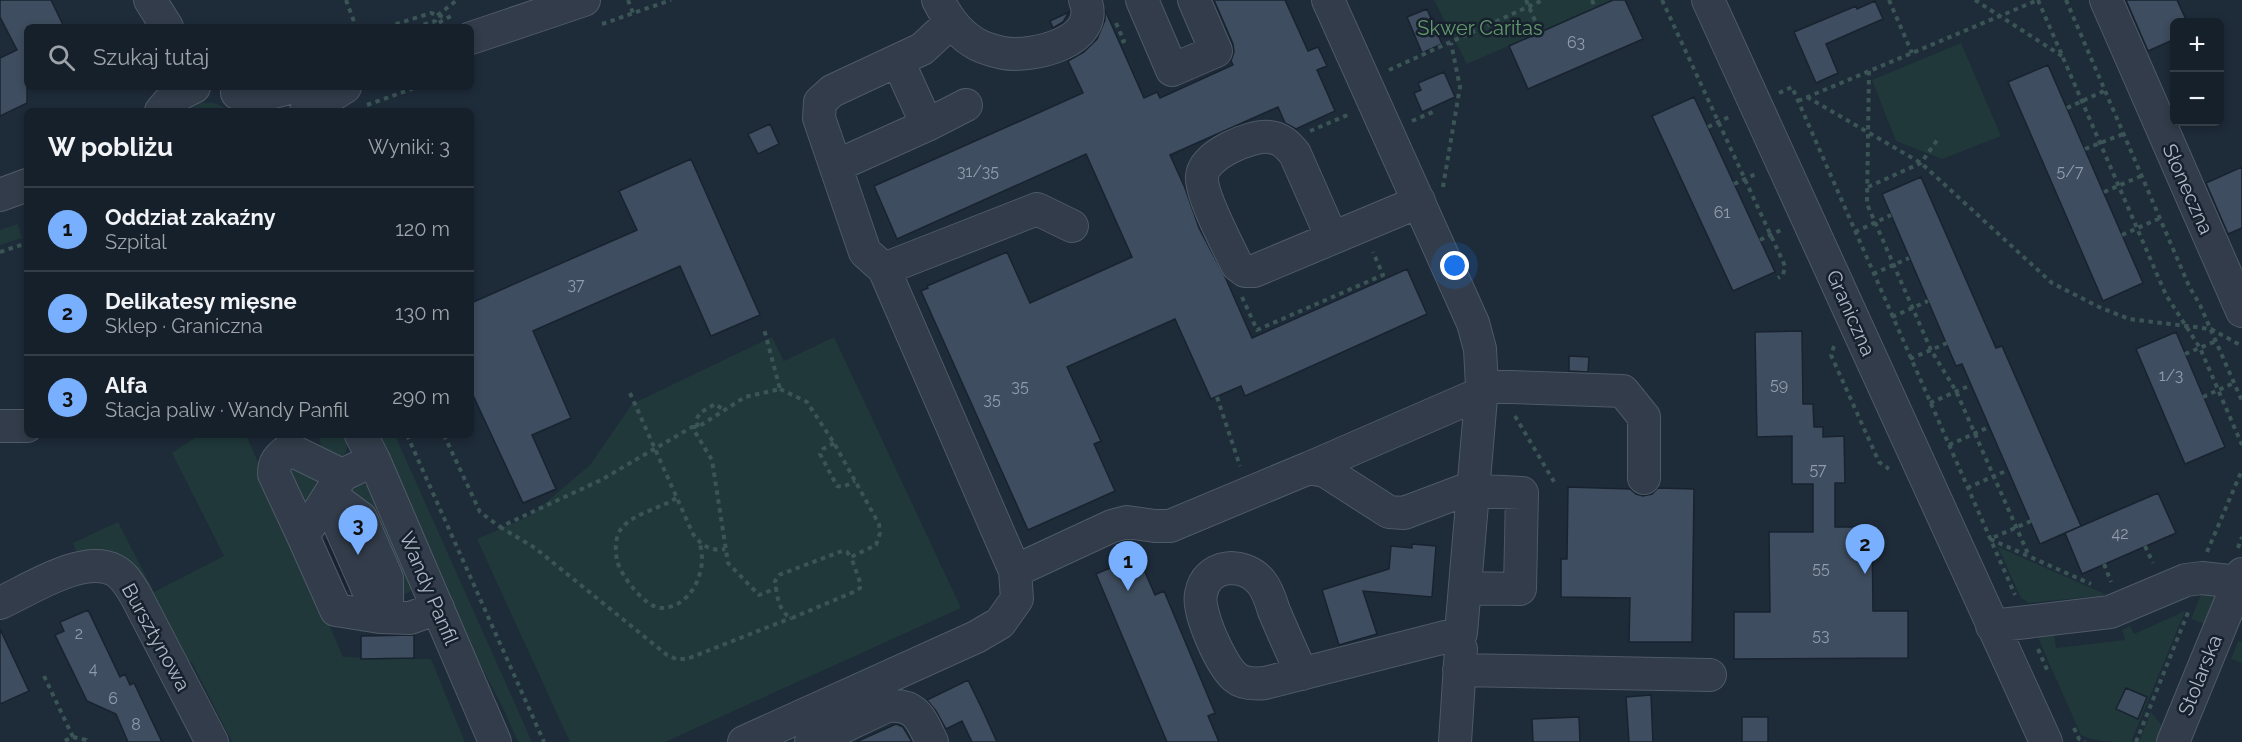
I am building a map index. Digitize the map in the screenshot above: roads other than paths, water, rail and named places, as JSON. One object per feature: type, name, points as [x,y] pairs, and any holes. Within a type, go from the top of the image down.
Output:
[{"type":"street","points":[[140,0],[147,24]]},
{"type":"street","points":[[150,0],[165,24]]},
{"type":"street","points":[[465,24],[584,0]]},
{"type":"street","points":[[744,742],[976,637],[1000,623],[1017,599],[1015,571],[884,269],[865,252],[819,118],[820,102],[832,91],[922,49],[944,11],[974,43],[1004,53],[1037,52],[1073,39],[1086,24],[1085,0]]},
{"type":"street","points":[[1142,0],[1173,70],[1216,51],[1194,0]]},
{"type":"street","points":[[1328,0],[1431,195],[1480,349],[1481,392],[1461,633],[1455,742]]},
{"type":"street","name":"Graniczna","points":[[1708,0],[2046,742]]},
{"type":"street","name":"Słoneczna","points":[[2106,0],[2242,311]]},
{"type":"street","points":[[898,61],[927,125]]},
{"type":"street","points":[[163,102],[188,90]]},
{"type":"street","points":[[232,93],[258,96],[281,90]]},
{"type":"street","points":[[317,108],[352,98]]},
{"type":"street","points":[[836,166],[966,105]]},
{"type":"street","points":[[1332,238],[1294,154],[1285,142],[1271,137],[1257,137],[1218,153],[1208,162],[1202,175],[1203,189],[1237,265],[1245,272],[1254,271],[1332,238],[1431,195]]},
{"type":"street","points":[[884,269],[1037,209],[1072,226]]},
{"type":"street","points":[[1015,571],[1112,526],[1127,522],[1170,526],[1481,392],[1623,391],[1644,417],[1644,478]]},
{"type":"street","points":[[0,426],[24,426]]},
{"type":"street","points":[[303,536],[333,490],[368,447]]},
{"type":"street","name":"Wandy Panfil","points":[[368,447],[495,742]]},
{"type":"street","points":[[383,617],[387,578],[361,518],[295,452],[287,452],[278,458],[274,465],[274,474],[336,610],[383,617],[410,618],[438,608]]},
{"type":"street","points":[[1309,468],[1325,471],[1389,512],[1404,513],[1465,490],[1522,494],[1520,589],[1465,588]]},
{"type":"street","name":"Bursztynowa","points":[[0,603],[72,569],[88,565],[104,566],[114,570],[125,578],[135,594],[212,742]]},
{"type":"street","points":[[1992,626],[2110,612],[2186,580],[2240,578]]},
{"type":"street","name":"Stolarska","points":[[2173,742],[2240,578]]},
{"type":"street","points":[[1302,674],[1461,633]]},
{"type":"street","points":[[1459,670],[1710,675]]},
{"type":"street","points":[[811,742],[887,706],[899,705],[911,709],[921,719],[932,742]]},
{"type":"place","name":"Alfa","points":[[358,555]]},
{"type":"place","name":"Delikatesy mięsne","points":[[1865,574]]},
{"type":"place","name":"Oddział zakaźny","points":[[1128,591]]},
{"type":"park label","name":"Skwer Caritas","points":[[1480,28]]}]
